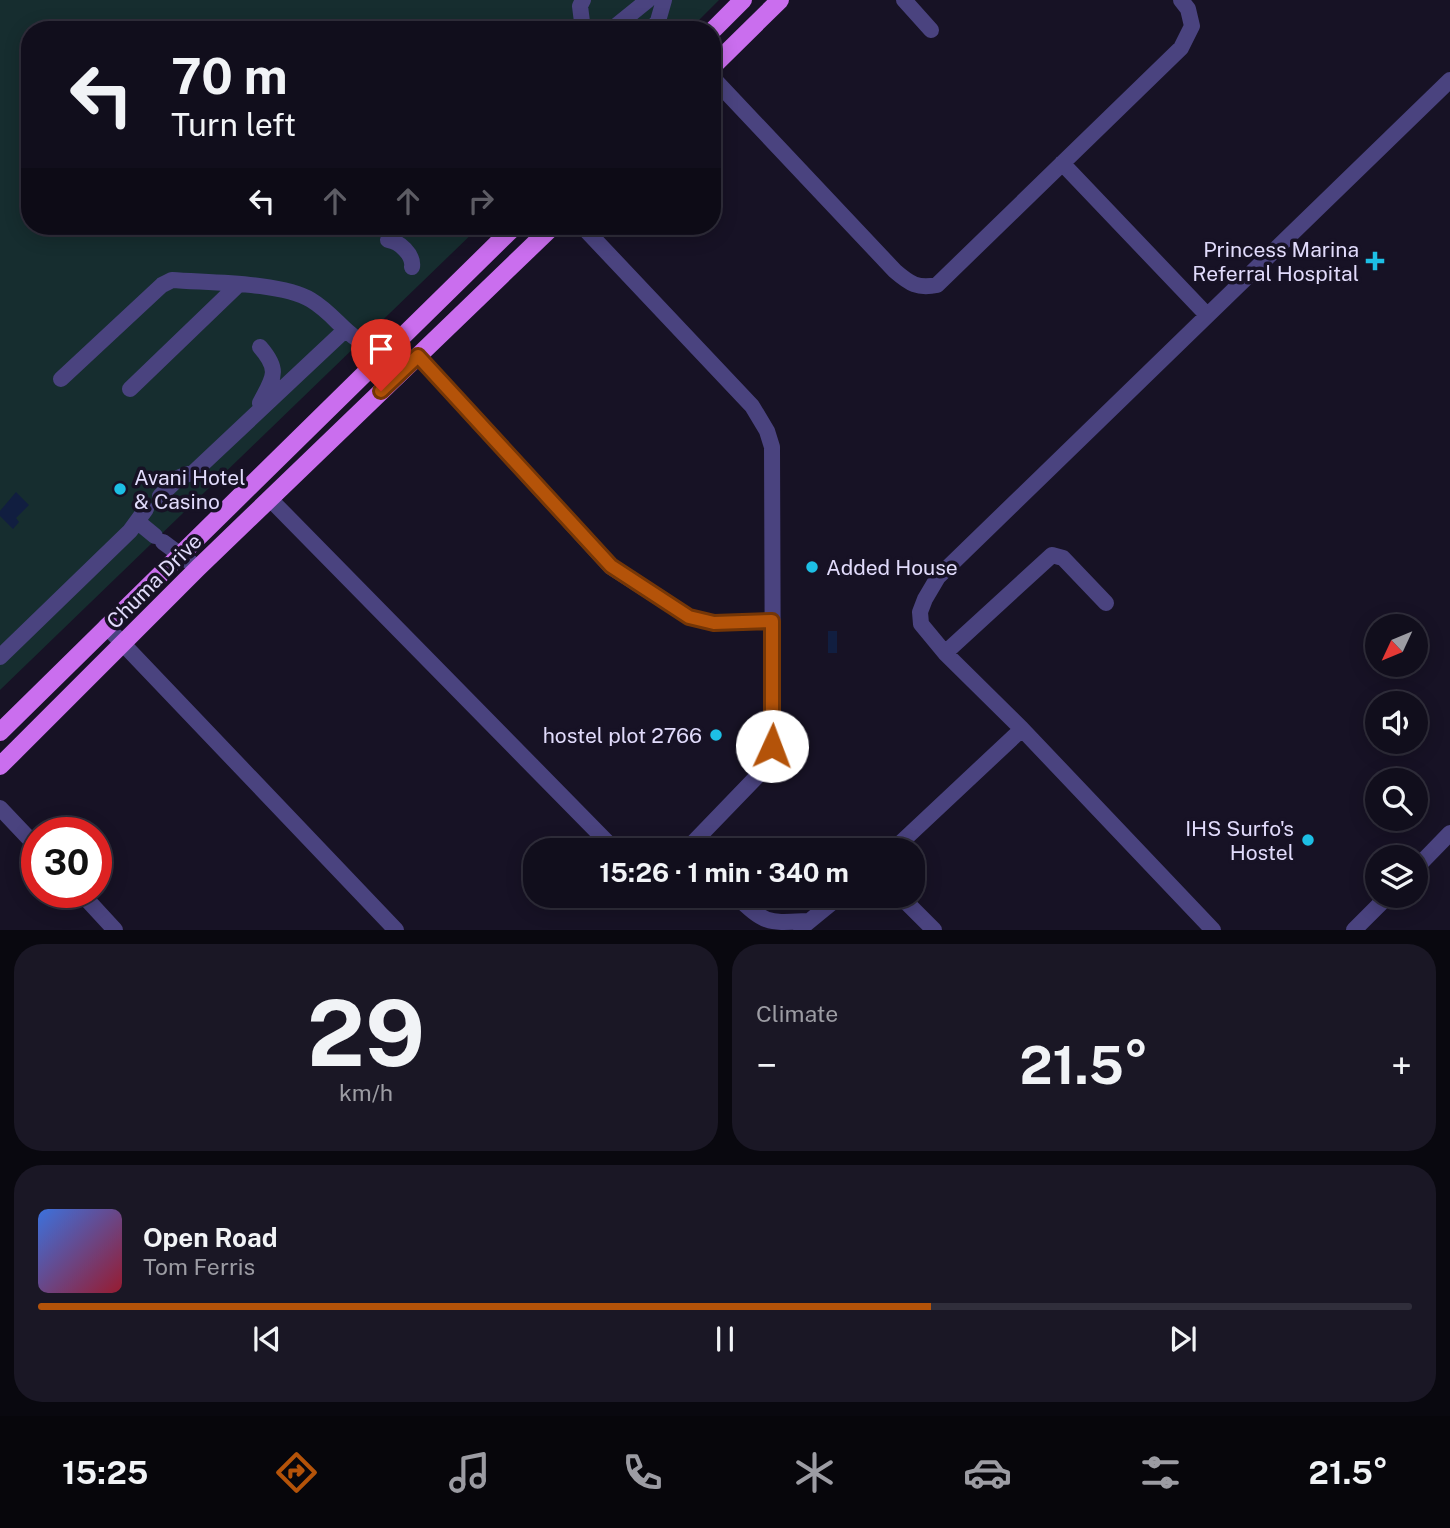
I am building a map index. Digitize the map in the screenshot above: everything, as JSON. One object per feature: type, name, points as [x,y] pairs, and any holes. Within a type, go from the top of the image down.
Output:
[{"type":"main road","points":[[721,23],[743,0]]},
{"type":"main road","points":[[721,58],[778,1]]},
{"type":"main road","name":"Chuma Drive","points":[[0,735],[106,626],[506,235]]},
{"type":"main road","name":"Chuma Drive","points":[[0,765],[198,568],[544,235]]},
{"type":"street","points":[[582,21],[580,6],[583,0]]},
{"type":"street","points":[[622,21],[648,0]]},
{"type":"street","points":[[658,21],[664,0]]},
{"type":"street","points":[[904,0],[932,30]]},
{"type":"street","points":[[721,86],[912,285],[937,285],[1181,48],[1192,26],[1188,9],[1181,0]]},
{"type":"street","points":[[1213,929],[1022,729],[944,653],[921,624],[920,612],[938,577],[1450,80]]},
{"type":"street","points":[[1062,163],[1206,314]]},
{"type":"street","points":[[590,235],[752,407],[767,431],[772,447],[773,730],[767,766],[698,838]]},
{"type":"street","points":[[388,240],[397,243],[411,257],[412,267]]},
{"type":"street","points":[[61,379],[162,285],[172,280],[290,290],[311,300],[344,331],[363,344],[387,350]]},
{"type":"street","points":[[130,389],[237,286]]},
{"type":"street","points":[[160,496],[180,477],[194,472],[344,331]]},
{"type":"street","points":[[255,414],[274,371],[271,359],[260,347]]},
{"type":"street","points":[[418,356],[611,566],[689,617],[714,623],[772,621]]},
{"type":"street","points":[[270,499],[603,838]]},
{"type":"street","points":[[0,657],[142,515],[159,539],[198,568]]},
{"type":"street","points":[[944,653],[1052,555],[1063,558],[1106,603]]},
{"type":"street","points":[[106,626],[396,929]]},
{"type":"street","points":[[906,838],[1022,729]]},
{"type":"street","points":[[756,730],[773,730]]},
{"type":"street","points":[[0,735],[16,749]]},
{"type":"street","points":[[0,808],[21,830]]},
{"type":"street","points":[[1428,856],[1450,833]]},
{"type":"street","points":[[95,908],[115,929]]},
{"type":"street","points":[[749,908],[768,922],[804,925],[825,908]]},
{"type":"street","points":[[912,908],[934,929]]},
{"type":"street","points":[[1354,929],[1376,908]]},
{"type":"green space","points":[[0,0],[719,0],[698,21],[21,21],[21,235],[471,235],[0,690]]},
{"type":"water","points":[[16,492],[29,505],[16,518],[19,522],[13,529],[0,516],[0,511]]},
{"type":"water","points":[[828,631],[837,631],[837,653],[828,653]]},
{"type":"place","name":"Princess Marina Referral Hospital","points":[[1375,261]]},
{"type":"place","name":"Avani Hotel & Casino","points":[[120,489]]},
{"type":"place","name":"Added House","points":[[812,567]]},
{"type":"place","name":"hostel plot 2766","points":[[716,735]]},
{"type":"place","name":"IHS Surfo's Hostel","points":[[1308,840]]},
{"type":"route","points":[[381,391],[418,356],[536,483],[596,553],[611,566],[689,617],[714,623],[772,621],[772,746]]}]
